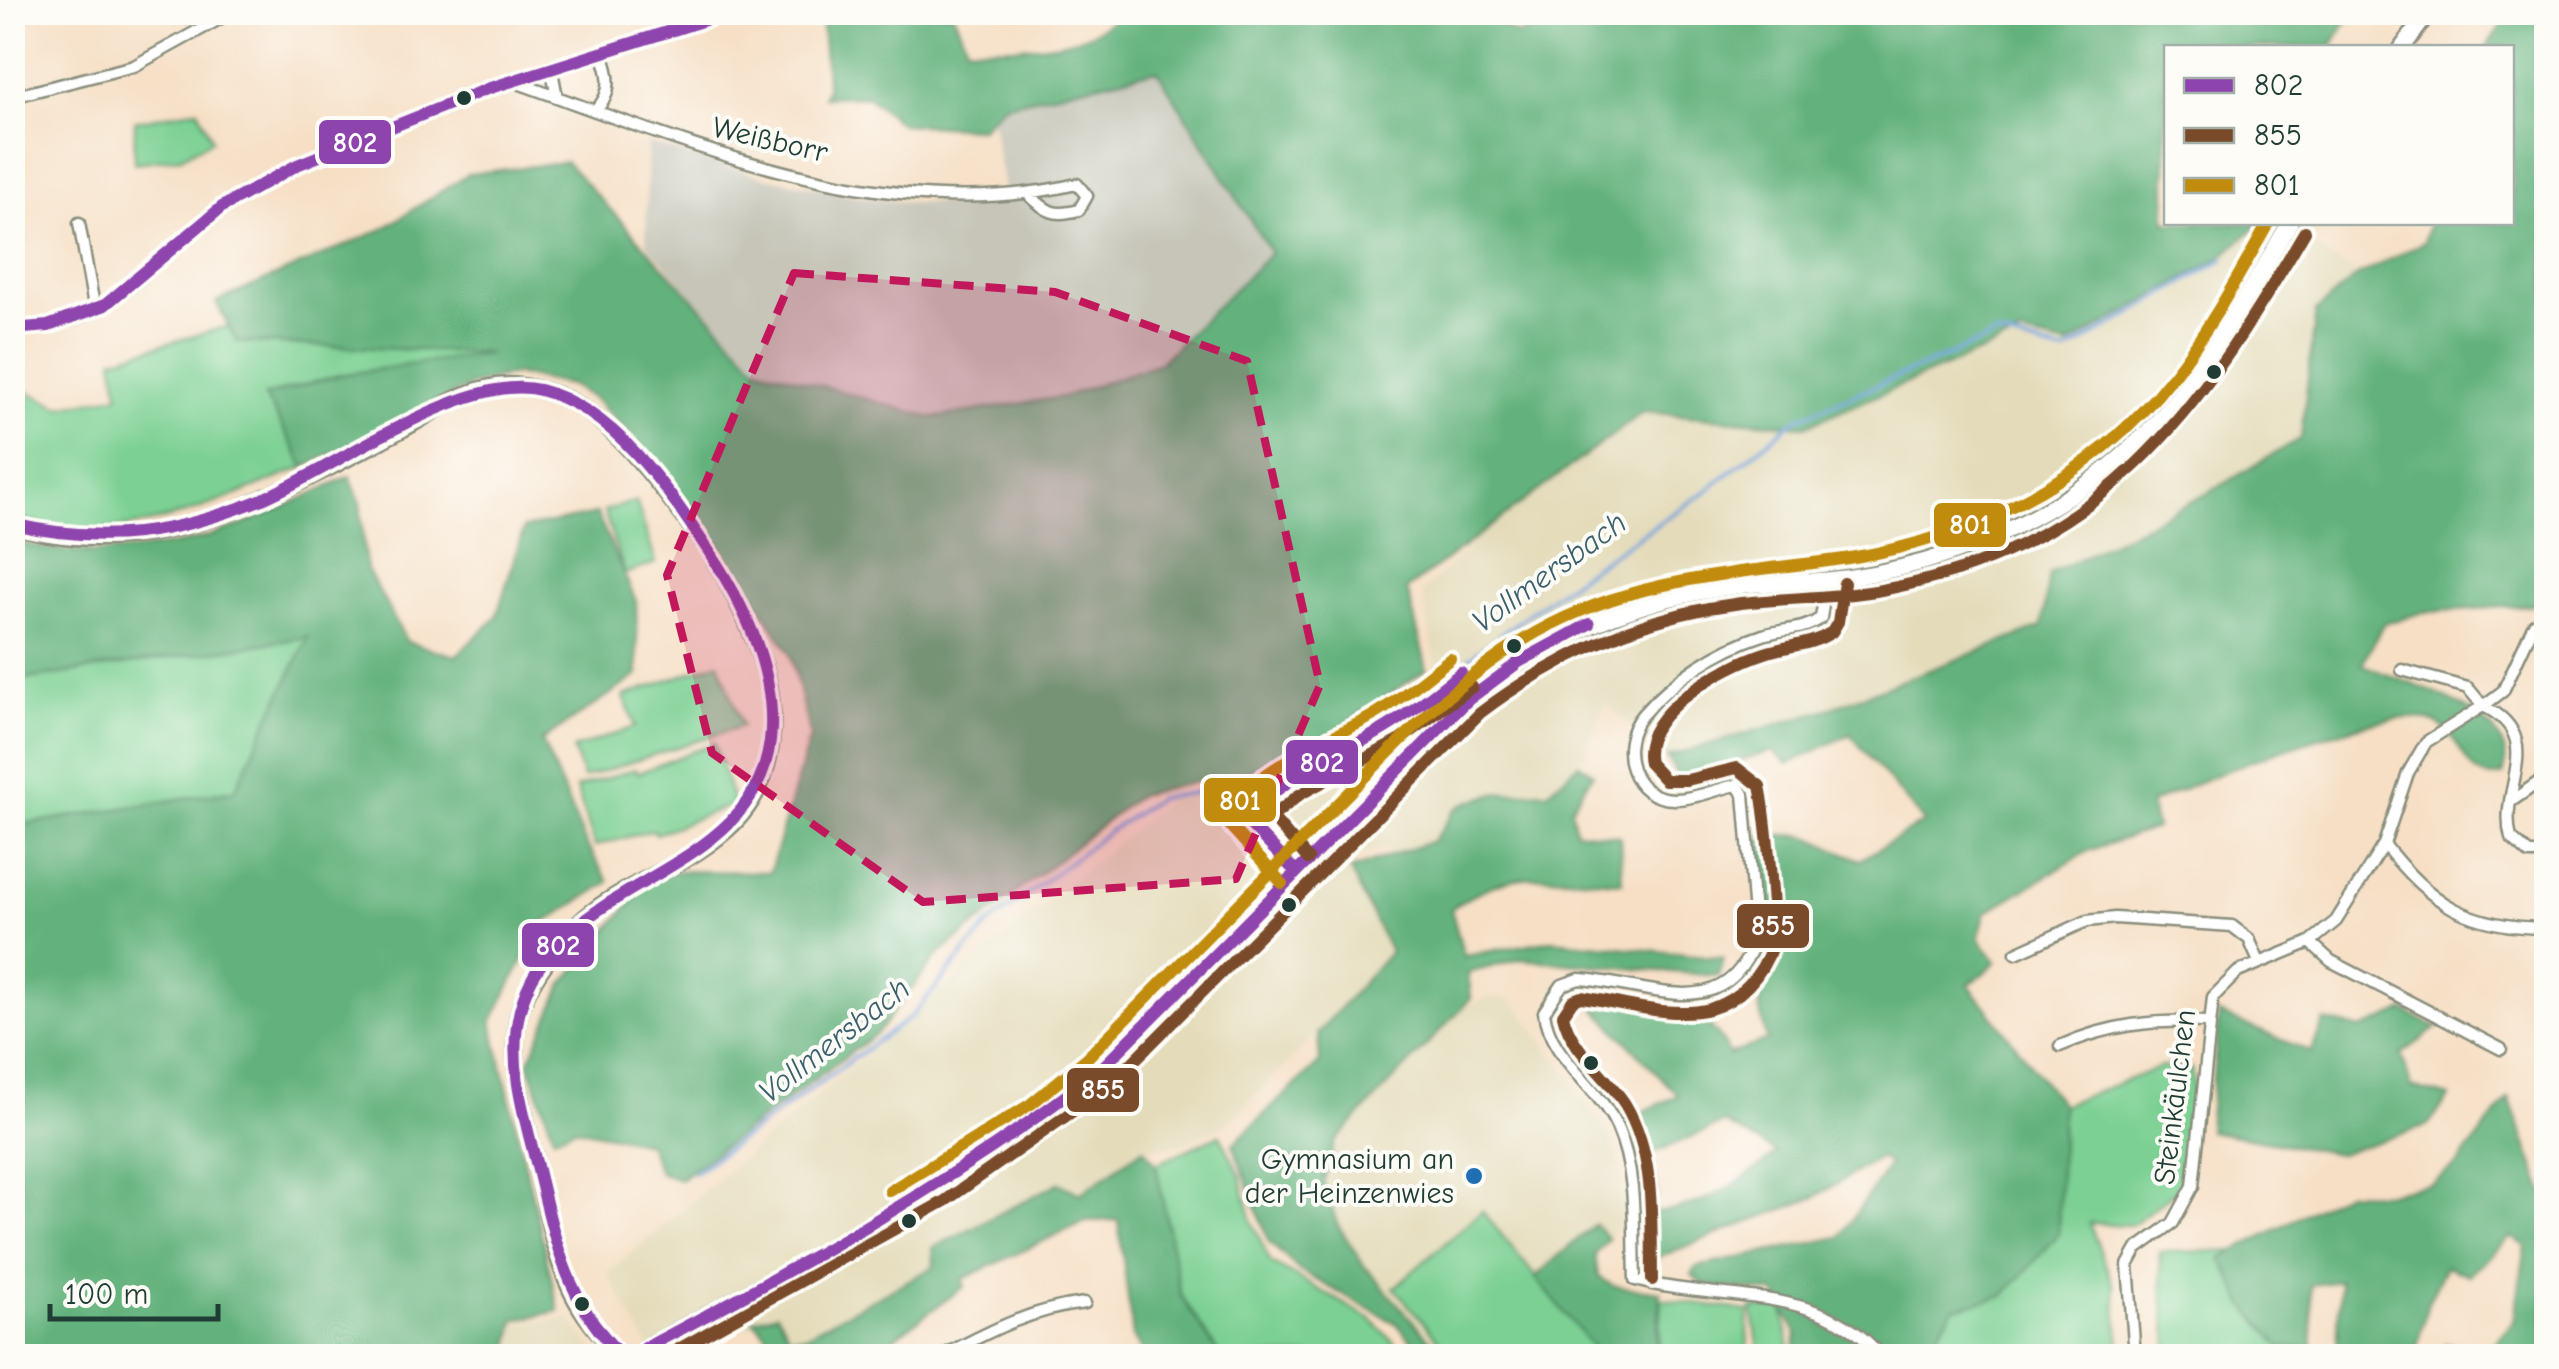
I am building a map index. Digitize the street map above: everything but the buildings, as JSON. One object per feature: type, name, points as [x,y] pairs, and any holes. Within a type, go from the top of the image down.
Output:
[{"type":"main road","points":[[2404,45],[2430,12]]},
{"type":"main road","points":[[12,524],[69,536],[180,528],[290,490],[473,390],[513,386],[562,395],[592,411],[632,450],[692,525],[733,585],[762,659],[774,720],[769,762],[729,828],[699,850],[608,897],[568,930],[541,968],[521,1008],[515,1046],[533,1150],[568,1289],[584,1320],[611,1352],[628,1342],[647,1352],[871,1223],[1041,1118],[1099,1071],[1458,709],[1520,662],[1589,624],[1657,602],[1731,586],[1827,580],[1898,568],[1963,551],[2078,490],[2170,408],[2203,364],[2288,225]]},
{"type":"street","points":[[195,30],[209,12]]},
{"type":"street","points":[[12,98],[134,66],[232,12]]},
{"type":"street","points":[[12,329],[47,327],[94,311],[136,286],[211,215],[268,179],[421,111],[551,66],[732,12]]},
{"type":"street","points":[[595,111],[608,94],[610,82],[601,51]]},
{"type":"street","points":[[551,66],[556,96]]},
{"type":"street","name":"Weißborr","points":[[511,80],[705,152],[805,176],[922,196],[1028,195],[1077,184],[1087,196],[1079,210],[1058,216],[1050,215],[1028,195]]},
{"type":"street","points":[[79,223],[94,311]]},
{"type":"street","points":[[1827,580],[1821,618],[1805,630],[1762,635],[1700,665],[1641,716],[1628,740],[1632,772],[1644,788],[1660,797],[1677,800],[1736,785],[1744,794],[1756,940],[1750,957],[1728,986],[1694,996],[1579,979],[1562,985],[1544,1012],[1546,1028],[1557,1050],[1586,1078],[1617,1127],[1634,1198],[1636,1280],[1812,1307],[1848,1326],[1881,1356]]},
{"type":"street","name":"Steinkäulchen","points":[[2135,1356],[2128,1265],[2137,1248],[2174,1223],[2193,1186],[2206,1098],[2207,1022],[2219,988],[2259,962],[2310,942],[2336,921],[2384,844],[2408,772],[2426,742],[2503,691],[2534,624]]},
{"type":"street","points":[[2402,670],[2468,688],[2483,706],[2508,722],[2514,732],[2508,831],[2515,845],[2530,854],[2546,854]]},
{"type":"street","points":[[2512,800],[2546,778]]},
{"type":"street","points":[[2384,844],[2419,886],[2452,909],[2491,924],[2546,928]]},
{"type":"street","points":[[2016,954],[2087,922],[2115,918],[2232,926],[2249,939],[2259,962]]},
{"type":"street","points":[[2310,942],[2330,961],[2501,1050]]},
{"type":"street","points":[[2060,1046],[2126,1024],[2207,1022]]},
{"type":"street","points":[[942,1356],[1011,1320],[1050,1307],[1085,1302]]},
{"type":"highlighted area","points":[[794,273],[1055,292],[1247,361],[1320,685],[1236,879],[923,902],[712,753],[667,575]]},
{"type":"shaded area","points":[[1157,70],[1271,253],[1160,363],[1063,397],[932,418],[757,367],[646,243],[647,143],[765,177],[866,197],[911,203],[1006,201],[991,117],[1002,105]]},
{"type":"shaded area","points":[[2258,225],[2277,225],[2359,275],[2316,311],[2301,438],[2212,491],[2042,626],[1828,709],[1667,757],[1606,704],[1579,764],[1549,791],[1499,793],[1456,809],[1434,841],[1397,854],[1382,848],[1346,861],[1390,952],[1362,988],[1227,1124],[1181,1144],[1144,1149],[1079,1194],[803,1336],[789,1336],[776,1314],[675,1356],[654,1356],[607,1273],[1174,795],[1292,765],[1439,679],[1422,592],[1493,524],[1643,411],[1805,426],[2021,335],[2067,346],[2223,256]]},
{"type":"shaded area","name":"Gymnasium an der Heinzenwies","points":[[1491,996],[1511,999],[1524,1014],[1611,1137],[1621,1169],[1624,1219],[1595,1255],[1594,1267],[1612,1286],[1644,1289],[1606,1356],[1444,1356],[1364,1266],[1337,1224],[1323,1182],[1335,1142],[1460,1010]]},
{"type":"shaded area","points":[[570,1319],[599,1356],[510,1356],[516,1324]]},
{"type":"green space","points":[[1121,12],[1485,13],[1518,35],[1568,12],[2352,13],[2332,45],[2164,45],[2164,225],[2258,225],[2223,256],[2067,346],[2021,335],[1805,426],[1643,412],[1407,589],[1427,669],[1290,761],[1139,795],[938,955],[877,1033],[680,1179],[659,1172],[648,1143],[575,1128],[554,1137],[528,1063],[564,983],[657,871],[770,872],[810,736],[790,653],[727,554],[640,445],[594,399],[570,385],[515,374],[472,385],[305,467],[265,396],[340,375],[490,353],[237,342],[216,302],[383,229],[468,174],[566,162],[757,367],[932,418],[1063,397],[1160,363],[1271,253],[1157,70],[1003,105],[981,128],[901,124],[867,96],[823,97],[827,88],[821,13],[953,13],[967,47],[1048,45],[1087,35]]},
{"type":"green space","points":[[2511,13],[2546,13],[2546,604],[2424,612],[2384,624],[2362,664],[2431,691],[2479,717],[2496,733],[2505,752],[2503,775],[2477,772],[2446,730],[2434,722],[2407,718],[2365,725],[2264,756],[2150,804],[2156,828],[2090,850],[1985,913],[1979,938],[1997,962],[1969,985],[2062,1105],[2058,1235],[2003,1296],[1954,1308],[1923,1356],[1794,1356],[1797,1334],[1775,1293],[1704,1285],[1692,1275],[1696,1267],[1840,1237],[1889,1165],[1880,1157],[1815,1197],[1643,1263],[1643,1212],[1678,1209],[1715,1195],[1777,1153],[1724,1123],[1651,1154],[1658,1197],[1642,1197],[1620,1123],[1678,1095],[1588,1001],[1590,991],[1650,1001],[1690,1014],[1720,1037],[1729,1055],[1767,1040],[1760,1011],[1760,834],[1806,836],[1860,860],[1924,822],[1850,734],[1789,764],[1772,751],[1680,781],[1667,757],[1828,709],[2042,627],[2049,574],[2212,491],[2301,438],[2316,311],[2359,275],[2424,242],[2428,225],[2514,225],[2514,45],[2487,45]]},
{"type":"green space","points":[[198,109],[212,140],[181,157],[134,163],[135,121]]},
{"type":"green space","points":[[229,326],[238,342],[498,353],[340,375],[265,396],[305,467],[199,509],[162,520],[87,530],[50,526],[13,515],[13,385],[61,407],[119,395],[113,359]]},
{"type":"green space","points":[[350,476],[360,503],[366,568],[407,642],[456,656],[496,618],[524,528],[597,514],[636,601],[638,675],[542,741],[586,844],[609,882],[541,925],[492,1022],[559,1311],[515,1320],[507,1356],[13,1356],[13,826],[235,790],[308,637],[13,681],[13,540],[62,550],[91,551],[179,543],[244,524]]},
{"type":"green space","points":[[636,501],[656,563],[625,574],[604,511]]},
{"type":"green space","points":[[309,637],[235,790],[13,826],[13,681]]},
{"type":"green space","points":[[719,662],[742,726],[583,778],[573,749],[635,727],[624,696]]},
{"type":"green space","points":[[714,743],[734,804],[656,834],[654,830],[595,846],[576,788],[635,769],[638,773]]},
{"type":"green space","points":[[1579,764],[1593,773],[1571,808],[1576,831],[1620,836],[1622,882],[1533,877],[1494,885],[1451,909],[1464,956],[1552,940],[1724,958],[1718,976],[1521,959],[1468,973],[1471,998],[1335,1142],[1323,1182],[1337,1224],[1364,1266],[1444,1356],[1425,1356],[1397,1324],[1300,1271],[1269,1242],[1233,1144],[1320,1062],[1318,1033],[1390,952],[1350,870],[1433,841],[1456,809],[1468,802],[1499,793],[1549,791]]},
{"type":"green space","points":[[2405,1011],[2437,1028],[2402,1054],[2411,1087],[2450,1097],[2427,1126],[2339,1154],[2208,1131],[2219,1014],[2311,1052],[2324,1021],[2362,1029]]},
{"type":"green space","points":[[2161,1067],[2191,1068],[2196,1108],[2180,1188],[2131,1225],[2089,1223],[2114,1286],[2121,1356],[1923,1356],[1954,1308],[2003,1296],[2058,1235],[2062,1105]]},
{"type":"green space","points":[[2509,1098],[2546,1199],[2543,1356],[2444,1356],[2445,1344],[2490,1348],[2514,1321],[2526,1246],[2511,1237],[2469,1275],[2446,1266],[2428,1302],[2416,1350],[2394,1350],[2394,1356],[2337,1356],[2340,1281],[2311,1285],[2313,1349],[2281,1347],[2245,1306],[2222,1258],[2346,1192],[2388,1193],[2431,1184],[2458,1164]]},
{"type":"green space","points":[[1220,1135],[1240,1175],[1252,1221],[1270,1262],[1371,1319],[1408,1356],[1220,1356],[1180,1294],[1156,1164]]},
{"type":"green space","points":[[1144,1148],[1156,1164],[1180,1294],[1220,1356],[1144,1356],[1133,1336],[1118,1220],[1086,1221],[963,1279],[965,1286],[869,1356],[787,1356],[753,1320],[777,1313],[789,1336],[803,1336],[934,1267],[933,1248],[1059,1183],[1080,1194]]},
{"type":"green space","points":[[1482,1211],[1600,1356],[1452,1356],[1394,1288]]},
{"type":"green space","points":[[1595,1224],[1608,1239],[1595,1255],[1598,1276],[1613,1286],[1661,1292],[1656,1356],[1600,1356],[1535,1277]]},
{"type":"green space","points":[[2235,1251],[2222,1259],[2281,1347],[2313,1349],[2313,1356],[2169,1356],[2159,1252]]},
{"type":"green space","points":[[1662,1299],[1749,1311],[1747,1356],[1659,1356]]},
{"type":"green space","points":[[1752,1308],[1783,1308],[1791,1356],[1760,1356]]},
{"type":"waterway","name":"Vollmersbach","points":[[694,1173],[911,1017],[989,924],[1108,832],[1159,798],[1270,781],[1406,705],[1580,576],[1708,490],[1796,419],[1997,335],[2064,353],[2224,259]]},
{"type":"transit line","name":"802","points":[[12,329],[48,326],[105,305],[222,207],[297,165],[487,89],[730,12]]},
{"type":"transit line","name":"801","points":[[890,1191],[1031,1104],[1087,1058],[1428,714],[1480,670],[1537,632],[1571,615],[1640,591],[1711,576],[1872,554],[1921,542],[1970,525],[2060,479],[2139,415],[2173,376],[2212,321],[2267,225]]},
{"type":"transit line","name":"855","points":[[666,1356],[945,1201],[1110,1085],[1480,713],[1540,673],[1603,641],[1670,617],[1741,603],[1876,591],[1955,572],[2024,544],[2083,508],[2135,465],[2182,415],[2265,298],[2305,231]]},
{"type":"transit line","name":"802","points":[[12,524],[108,535],[168,529],[260,500],[438,408],[510,388],[540,390],[592,415],[637,455],[675,502],[733,591],[761,658],[771,705],[771,729],[760,779],[734,818],[698,848],[573,929],[541,964],[520,1010],[516,1030],[519,1089],[563,1263],[583,1307],[614,1348]]},
{"type":"transit line","name":"855","points":[[1652,1280],[1650,1189],[1635,1124],[1617,1093],[1573,1040],[1563,1015],[1573,1000],[1581,997],[1662,1011],[1710,1009],[1740,993],[1762,967],[1772,946],[1773,917],[1760,786],[1737,768],[1687,780],[1665,780],[1649,763],[1649,744],[1670,710],[1708,680],[1748,659],[1832,632],[1838,622],[1844,583]]},
{"type":"transit line","name":"802","points":[[645,1348],[935,1185],[1099,1071],[1468,700],[1519,662],[1589,624]]},
{"type":"transit line","name":"801","points":[[1282,883],[1231,827],[1234,809],[1246,792],[1287,761],[1384,709],[1450,659]]},
{"type":"transit line","name":"802","points":[[1295,871],[1247,821],[1260,805],[1290,780],[1388,726],[1461,673]]},
{"type":"transit line","name":"855","points":[[1308,859],[1272,817],[1299,795],[1400,740],[1472,687]]},
{"type":"place","name":"Gymnasium an der Heinzenwies","points":[[1474,1176]]}]
